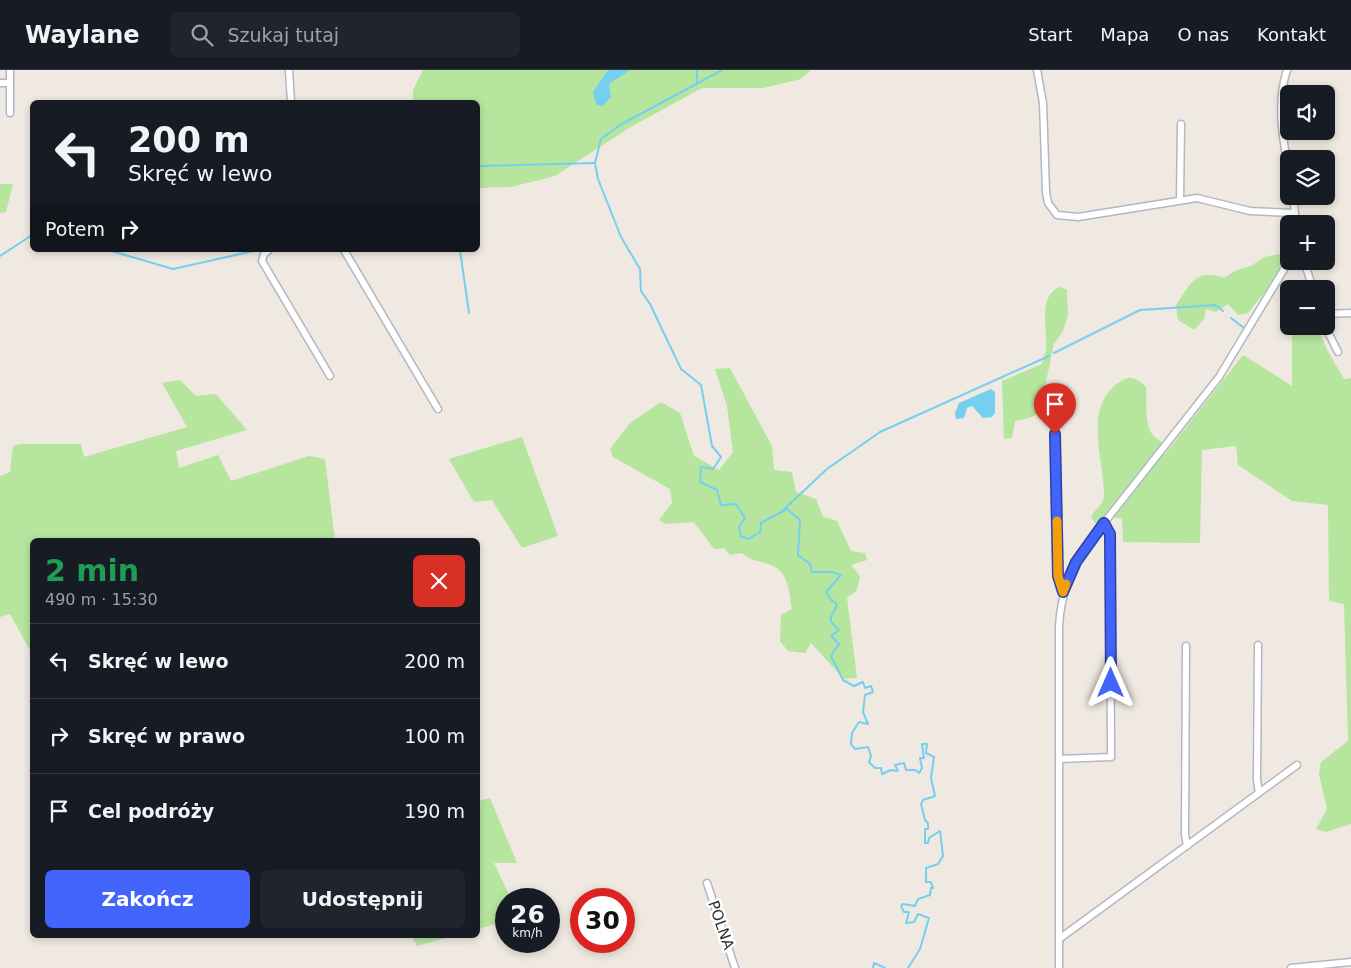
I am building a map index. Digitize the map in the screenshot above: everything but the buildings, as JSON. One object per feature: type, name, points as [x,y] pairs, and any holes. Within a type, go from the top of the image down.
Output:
[{"type":"street","points":[[10,70],[10,113]]},
{"type":"street","points":[[289,70],[291,100]]},
{"type":"street","points":[[1037,70],[1044,117],[1046,192],[1053,211],[1066,217],[1078,217],[1180,199],[1207,199],[1250,211],[1295,212]]},
{"type":"street","points":[[1286,150],[1282,120],[1283,88],[1287,70]]},
{"type":"street","points":[[0,83],[10,83]]},
{"type":"street","points":[[1180,199],[1181,124]]},
{"type":"street","points":[[1294,205],[1295,215]]},
{"type":"street","points":[[266,252],[262,260],[330,376]]},
{"type":"street","points":[[345,252],[438,409]]},
{"type":"street","points":[[1059,968],[1059,626],[1063,592],[1076,562],[1104,523],[1220,377],[1283,270]]},
{"type":"street","points":[[1335,314],[1351,314]]},
{"type":"street","points":[[1330,335],[1338,352]]},
{"type":"street","points":[[1055,434],[1058,576],[1063,592]]},
{"type":"street","points":[[1058,760],[1111,757],[1110,534],[1104,523]]},
{"type":"street","points":[[1258,645],[1257,780],[1259,793]]},
{"type":"street","points":[[1186,646],[1185,834],[1187,846]]},
{"type":"street","points":[[1059,939],[1297,765]]},
{"type":"street","name":"POLNA","points":[[706,883],[735,968]]},
{"type":"street","points":[[1291,968],[1351,962]]},
{"type":"green space","points":[[423,70],[811,70],[801,79],[763,88],[702,88],[629,128],[555,176],[511,187],[480,188],[480,100],[413,100],[413,90]]},
{"type":"green space","points":[[0,184],[13,184],[6,212],[0,213]]},
{"type":"green space","points":[[1280,254],[1279,271],[1270,286],[1248,313],[1238,315],[1228,304],[1216,312],[1206,309],[1204,319],[1194,330],[1178,320],[1176,305],[1190,285],[1200,276],[1214,275],[1224,278],[1237,270],[1251,266],[1264,257]]},
{"type":"green space","points":[[1060,287],[1067,290],[1068,315],[1063,331],[1054,344],[1045,386],[1044,411],[1029,418],[1015,421],[1012,438],[1004,439],[1002,381],[1042,364],[1046,349],[1046,305],[1053,291]]},
{"type":"green space","points":[[1292,335],[1321,335],[1344,379],[1351,378],[1351,824],[1326,832],[1316,829],[1327,809],[1319,774],[1321,762],[1348,741],[1344,604],[1329,601],[1328,505],[1292,501],[1238,465],[1236,446],[1202,450],[1200,543],[1123,542],[1122,519],[1113,517],[1095,523],[1091,517],[1104,499],[1098,432],[1102,403],[1110,390],[1123,380],[1132,378],[1138,380],[1146,387],[1148,425],[1150,432],[1161,441],[1161,449],[1165,454],[1243,355],[1292,386]]},
{"type":"green space","points":[[730,368],[772,446],[774,470],[792,472],[796,492],[816,499],[823,517],[837,521],[851,551],[865,553],[867,560],[851,565],[860,576],[857,590],[847,598],[857,678],[844,679],[811,643],[805,653],[788,651],[780,641],[781,615],[792,609],[787,583],[777,568],[742,553],[730,555],[724,548],[714,549],[694,522],[666,524],[659,520],[672,503],[670,489],[613,457],[610,449],[630,423],[661,402],[680,413],[694,456],[719,470],[733,452],[727,406],[715,369]]},
{"type":"green space","points":[[180,380],[196,396],[216,394],[247,430],[176,451],[179,468],[218,455],[231,481],[309,456],[325,459],[335,538],[30,538],[30,650],[10,614],[0,617],[0,476],[10,472],[13,446],[20,444],[81,444],[84,457],[187,427],[162,383]]},
{"type":"green space","points":[[522,437],[558,536],[522,548],[492,500],[474,502],[449,459]]},
{"type":"green space","points":[[490,798],[517,863],[494,863],[506,888],[495,888],[495,924],[480,928],[480,800]]},
{"type":"green space","points":[[413,938],[445,938],[417,946]]},
{"type":"water","points":[[608,70],[630,70],[609,84],[611,97],[603,106],[596,105],[593,92]]},
{"type":"water","points":[[991,389],[995,392],[995,413],[992,417],[983,418],[972,406],[967,408],[964,418],[956,419],[955,413],[959,403]]},
{"type":"waterway","points":[[697,70],[697,83]]},
{"type":"waterway","points":[[722,70],[620,125],[601,139],[595,163],[598,179],[621,237],[640,269],[641,291],[650,304],[681,369],[701,385],[712,446],[721,457],[713,469],[701,467],[700,482],[717,490],[721,505],[736,504],[745,518],[739,527],[741,536],[748,539],[760,532],[761,523],[787,509],[800,520],[798,555],[810,564],[812,572],[832,572],[841,575],[826,592],[831,600],[837,604],[831,620],[839,630],[831,636],[839,644],[831,656],[843,680],[854,686],[863,682],[865,688],[871,686],[873,692],[865,695],[863,712],[868,724],[859,722],[852,733],[851,744],[855,749],[868,747],[871,756],[869,762],[875,768],[881,768],[882,774],[891,770],[898,771],[895,765],[904,763],[906,770],[915,770],[919,773],[922,768],[920,758],[924,758],[922,744],[927,744],[926,753],[934,757],[931,778],[935,796],[923,800],[921,804],[925,820],[928,823],[928,829],[925,829],[925,843],[928,843],[929,838],[940,831],[943,856],[938,864],[926,868],[926,882],[931,882],[933,888],[931,888],[930,895],[918,899],[915,906],[903,904],[901,906],[904,912],[909,912],[906,923],[914,922],[918,914],[929,918],[920,949],[908,968]]},
{"type":"waterway","points":[[480,166],[595,163]]},
{"type":"waterway","points":[[0,256],[30,236]]},
{"type":"waterway","points":[[115,252],[173,269],[249,252]]},
{"type":"waterway","points":[[460,252],[469,313]]},
{"type":"waterway","points":[[1054,353],[1140,310],[1216,305],[1223,311]]},
{"type":"waterway","points":[[1231,318],[1244,328]]},
{"type":"waterway","points":[[781,512],[827,469],[880,432],[1049,356]]},
{"type":"waterway","points":[[873,968],[874,963],[885,968]]},
{"type":"slow traffic","points":[[1057,521],[1058,576],[1063,592],[1066,584]]},
{"type":"route","points":[[1055,434],[1058,576],[1063,592],[1076,562],[1104,523],[1108,527],[1110,534],[1111,683]]}]
